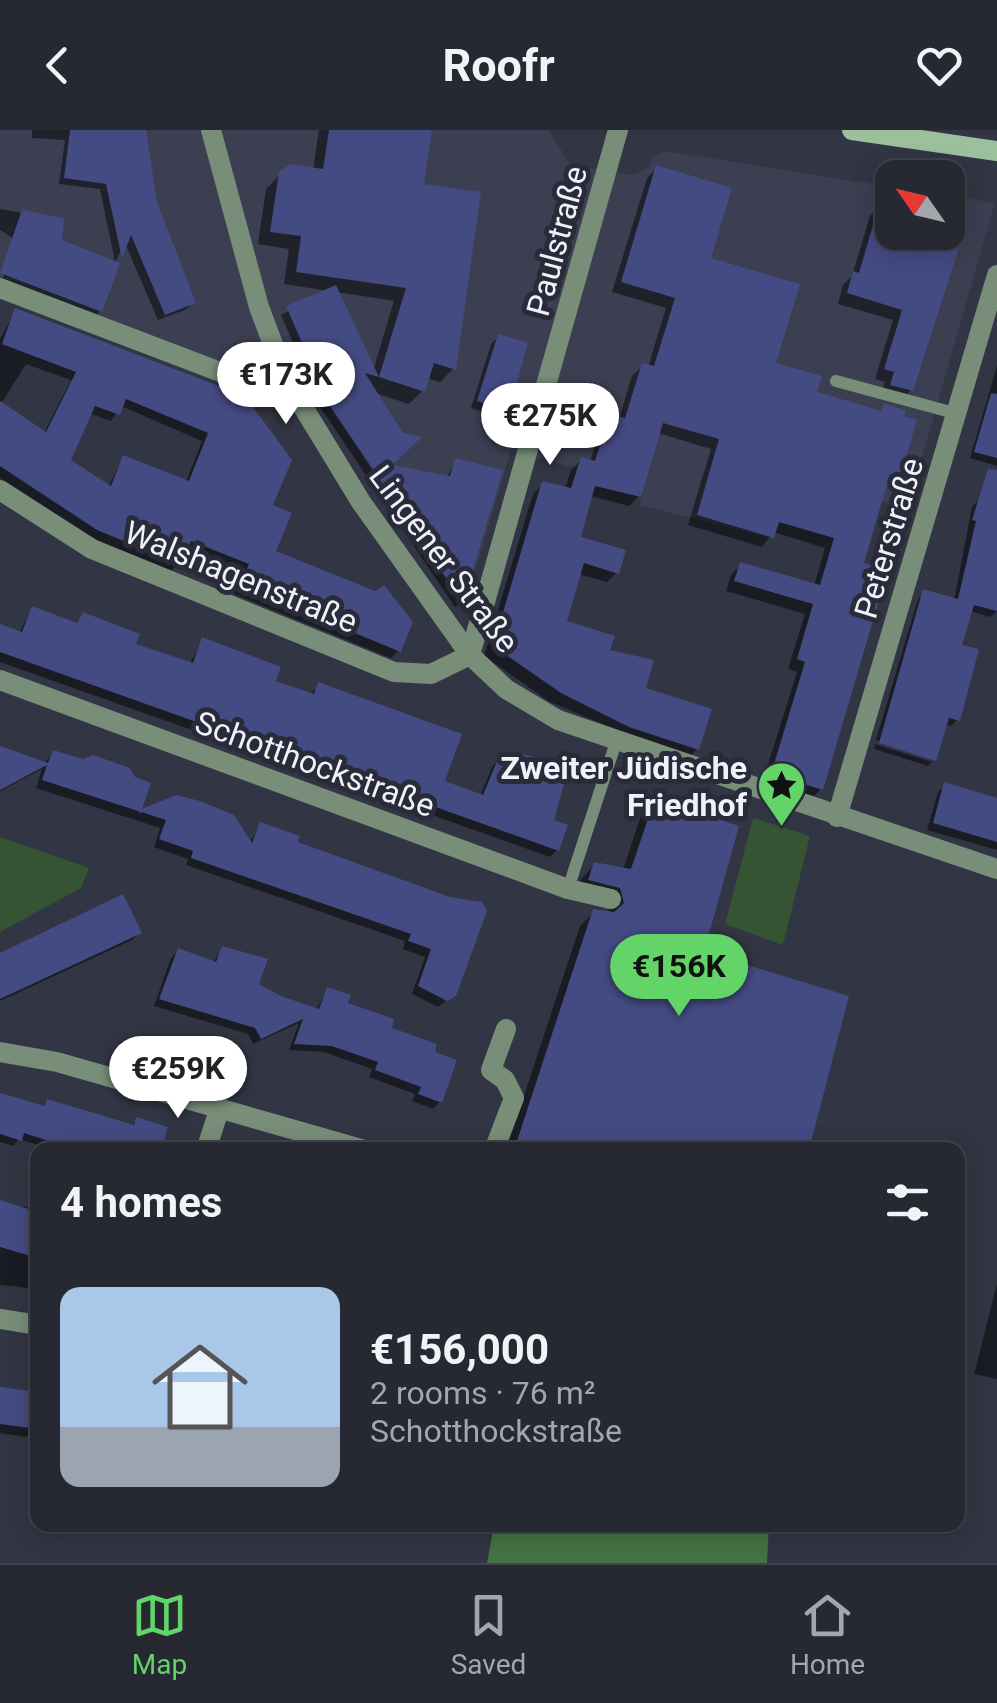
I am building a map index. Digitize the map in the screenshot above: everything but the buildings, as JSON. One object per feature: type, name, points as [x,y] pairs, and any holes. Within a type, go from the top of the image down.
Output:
[{"type":"main road","points":[[852,130],[997,151]]},
{"type":"street","name":"Paulstraße","points":[[470,655],[618,130]]},
{"type":"street","name":"Lingener Straße","points":[[216,134],[259,307],[286,379],[361,502],[470,655],[506,689],[558,720],[616,742],[997,868]]},
{"type":"street","name":"Peterstraße","points":[[837,817],[997,275]]},
{"type":"street","points":[[0,288],[244,381],[286,379]]},
{"type":"street","name":"Walshagenstraße","points":[[0,490],[92,549],[394,672],[432,674],[470,655]]},
{"type":"street","name":"Schotthockstraße","points":[[0,680],[568,889],[611,899]]},
{"type":"street","points":[[497,1142],[514,1098],[505,1080],[492,1070],[506,1029]]},
{"type":"street","points":[[0,1052],[57,1062],[338,1142]]},
{"type":"street","points":[[209,1142],[220,1107]]},
{"type":"street","points":[[0,1319],[30,1324]]},
{"type":"lane","points":[[836,380],[958,414]]},
{"type":"lane","points":[[568,889],[616,742]]},
{"type":"shaded area","points":[[0,130],[548,130],[571,165],[632,175],[648,168],[652,158],[665,151],[875,184],[875,250],[965,250],[965,198],[995,203],[907,509],[794,475],[774,539],[640,505],[644,486],[511,451],[468,594],[458,598],[324,400],[0,288]]},
{"type":"green space","points":[[753,818],[810,836],[783,945],[725,924]]},
{"type":"green space","points":[[0,837],[89,868],[81,888],[0,932]]},
{"type":"green space","points":[[493,1532],[769,1532],[767,1563],[487,1563]]},
{"type":"place","name":"Zweiter Jüdische Friedhof","points":[[782,828]]}]
